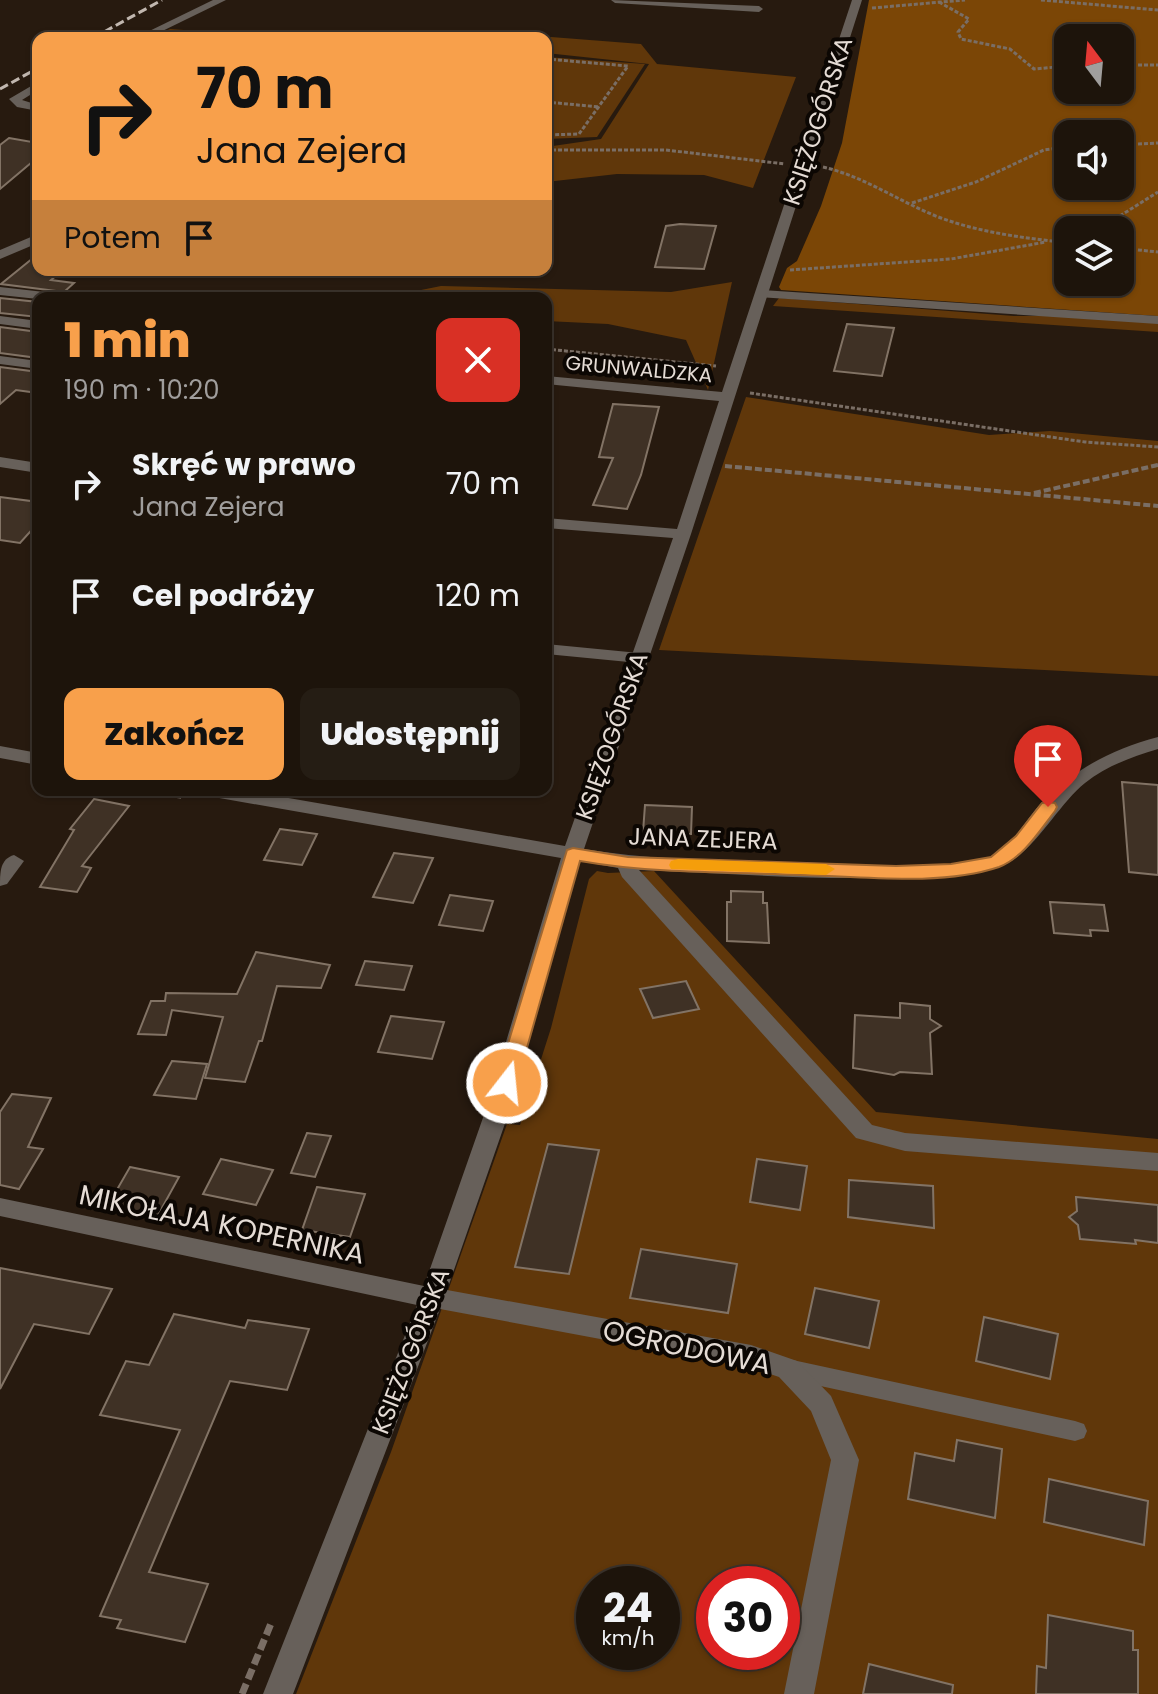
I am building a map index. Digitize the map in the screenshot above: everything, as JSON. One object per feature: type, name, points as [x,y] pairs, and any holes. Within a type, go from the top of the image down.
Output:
[{"type":"street","points":[[153,32],[221,0]]},
{"type":"street","name":"KSIĘŻOGÓRSKA","points":[[278,1694],[432,1298],[507,1083],[573,854],[860,5]]},
{"type":"street","points":[[0,107],[32,89]]},
{"type":"street","points":[[17,98],[21,105],[32,107]]},
{"type":"street","points":[[0,255],[32,241]]},
{"type":"street","points":[[0,291],[32,295]]},
{"type":"street","points":[[0,320],[32,324]]},
{"type":"street","points":[[0,360],[32,364]]},
{"type":"street","name":"GRUNWALDZKA","points":[[552,380],[728,394]]},
{"type":"street","points":[[0,462],[32,467]]},
{"type":"street","points":[[552,523],[683,534]]},
{"type":"street","name":"JANA ZEJERA","points":[[242,796],[628,863],[896,872],[996,862],[1011,852],[1048,807],[1079,778],[1121,754],[1158,743]]},
{"type":"street","points":[[0,752],[32,758]]},
{"type":"street","points":[[0,879],[14,861]]},
{"type":"street","points":[[628,863],[629,872],[864,1132],[905,1142],[1158,1162]]},
{"type":"street","name":"MIKOŁAJA KOPERNIKA","points":[[0,1207],[432,1298]]},
{"type":"street","name":"OGRODOWA","points":[[432,1298],[751,1356],[788,1369],[822,1404],[845,1460],[799,1694]]},
{"type":"lane","points":[[615,0],[759,9]]},
{"type":"lane","points":[[761,294],[1158,320]]},
{"type":"lane","points":[[552,650],[639,658]]},
{"type":"lane","points":[[788,1369],[1075,1431]]},
{"type":"path","points":[[860,5],[965,0]]},
{"type":"path","points":[[1041,0],[1158,10]]},
{"type":"path","points":[[939,2],[969,19],[958,32],[961,39],[1010,49],[1034,69],[1054,67]]},
{"type":"path","points":[[552,60],[628,66],[579,134],[552,135]]},
{"type":"path","points":[[1134,65],[1158,65]]},
{"type":"path","points":[[552,103],[600,107]]},
{"type":"path","points":[[1134,144],[1158,143]]},
{"type":"path","points":[[552,150],[672,149],[803,167],[826,167],[957,223],[1054,241]]},
{"type":"path","points":[[911,204],[976,182],[1044,150],[1054,149]]},
{"type":"path","points":[[1120,216],[1158,192]]},
{"type":"path","points":[[769,270],[937,261],[1006,253],[1054,240]]},
{"type":"path","points":[[1134,249],[1158,252]]},
{"type":"path","points":[[552,350],[736,369]]},
{"type":"path","points":[[728,394],[1085,442],[1158,447]]},
{"type":"path","points":[[704,465],[1158,506]]},
{"type":"path","points":[[1028,494],[1158,465]]},
{"type":"shaded area","points":[[869,0],[1158,0],[1158,316],[781,290],[779,287],[787,268],[797,261],[821,206],[842,143]]},
{"type":"shaded area","points":[[170,29],[211,32],[163,32]]},
{"type":"shaded area","points":[[552,37],[641,44],[657,64],[796,77],[753,188],[704,175],[617,174],[552,181],[552,146],[601,139],[649,64],[552,54]]},
{"type":"shaded area","points":[[552,57],[645,64],[597,137],[552,139]]},
{"type":"shaded area","points":[[732,282],[708,390],[686,340],[608,324],[552,321],[552,292],[411,292],[441,286],[671,292]]},
{"type":"shaded area","points":[[779,298],[1014,316],[1158,323],[1158,332],[773,306]]},
{"type":"shaded area","points":[[746,397],[989,435],[1050,431],[1158,441],[1158,676],[659,650]]},
{"type":"shaded area","points":[[597,871],[654,871],[876,1112],[1158,1139],[1158,1694],[296,1694],[391,1452],[507,1124],[520,1125],[551,1028],[589,879]]},
{"type":"building","points":[[9,138],[32,142],[32,162],[0,189],[0,145]]},
{"type":"building","points":[[666,226],[716,226],[704,269],[655,267]]},
{"type":"building","points":[[32,259],[32,276],[56,276],[51,280],[74,283],[64,292],[1,284]]},
{"type":"building","points":[[0,298],[32,301],[32,316],[0,313]]},
{"type":"building","points":[[847,324],[894,328],[882,376],[834,371]]},
{"type":"building","points":[[0,327],[32,331],[32,357],[0,353]]},
{"type":"building","points":[[0,367],[32,371],[32,392],[16,390],[0,404]]},
{"type":"building","points":[[613,404],[659,407],[641,475],[627,509],[593,505],[613,458],[599,457]]},
{"type":"building","points":[[0,497],[32,501],[32,530],[20,543],[0,540]]},
{"type":"building","points":[[1122,782],[1158,785],[1158,875],[1129,872]]},
{"type":"building","points":[[94,799],[129,806],[82,866],[91,868],[77,892],[40,887],[74,830],[70,829]]},
{"type":"building","points":[[645,805],[692,807],[691,834],[643,832]]},
{"type":"building","points":[[280,829],[317,834],[302,865],[264,860]]},
{"type":"building","points":[[394,853],[433,858],[413,903],[373,897]]},
{"type":"building","points":[[731,891],[763,892],[763,903],[767,903],[769,943],[727,941],[727,902],[731,902]]},
{"type":"building","points":[[450,895],[493,901],[483,931],[439,925]]},
{"type":"building","points":[[1050,902],[1104,905],[1108,931],[1090,930],[1091,936],[1054,933]]},
{"type":"building","points":[[256,952],[330,965],[321,988],[277,986],[262,1041],[259,1041],[245,1082],[205,1078],[223,1017],[172,1010],[166,1035],[138,1034],[151,1001],[165,1001],[166,993],[237,994]]},
{"type":"building","points":[[365,961],[412,966],[404,990],[356,985]]},
{"type":"building","points":[[686,981],[699,1009],[653,1018],[640,989]]},
{"type":"building","points":[[900,1003],[930,1006],[930,1019],[941,1026],[930,1033],[932,1074],[900,1072],[894,1075],[853,1068],[855,1015],[900,1018]]},
{"type":"building","points":[[391,1016],[444,1022],[432,1059],[378,1052]]},
{"type":"building","points":[[172,1061],[207,1064],[196,1099],[154,1095]]},
{"type":"building","points":[[12,1094],[51,1098],[28,1147],[43,1149],[19,1189],[0,1185],[0,1112]]},
{"type":"building","points":[[307,1133],[331,1136],[315,1177],[291,1173]]},
{"type":"building","points":[[548,1144],[599,1150],[569,1274],[515,1267]]},
{"type":"building","points":[[221,1159],[273,1170],[256,1205],[203,1194]]},
{"type":"building","points":[[757,1159],[807,1166],[800,1210],[750,1202]]},
{"type":"building","points":[[130,1167],[179,1177],[157,1217],[107,1207]]},
{"type":"building","points":[[849,1180],[933,1186],[934,1228],[848,1217]]},
{"type":"building","points":[[317,1187],[365,1194],[350,1237],[302,1230]]},
{"type":"building","points":[[1076,1197],[1158,1205],[1158,1243],[1080,1239],[1078,1225],[1069,1217],[1077,1211]]},
{"type":"building","points":[[641,1249],[737,1264],[728,1313],[630,1298]]},
{"type":"building","points":[[0,1268],[112,1289],[89,1334],[34,1324],[0,1389]]},
{"type":"building","points":[[815,1288],[879,1301],[869,1348],[805,1334]]},
{"type":"building","points":[[174,1314],[245,1328],[248,1320],[309,1329],[287,1390],[230,1381],[149,1572],[208,1584],[185,1642],[117,1628],[121,1620],[100,1616],[180,1430],[100,1415],[126,1361],[149,1365]]},
{"type":"building","points":[[984,1317],[1058,1334],[1050,1379],[976,1361]]},
{"type":"building","points":[[957,1440],[1002,1449],[995,1518],[908,1499],[915,1453],[954,1461]]},
{"type":"building","points":[[1049,1479],[1148,1501],[1144,1545],[1044,1522]]},
{"type":"building","points":[[1048,1615],[1133,1631],[1133,1650],[1138,1650],[1138,1694],[1036,1694],[1037,1666],[1046,1668]]},
{"type":"building","points":[[869,1664],[953,1685],[952,1694],[863,1694]]},
{"type":"railway","points":[[104,32],[162,0]]},
{"type":"railway","points":[[0,89],[32,71]]},
{"type":"slow traffic","points":[[678,865],[826,869]]},
{"type":"route","points":[[507,1083],[573,854],[628,863],[896,872],[973,867],[996,862],[1011,852],[1048,807]]}]
